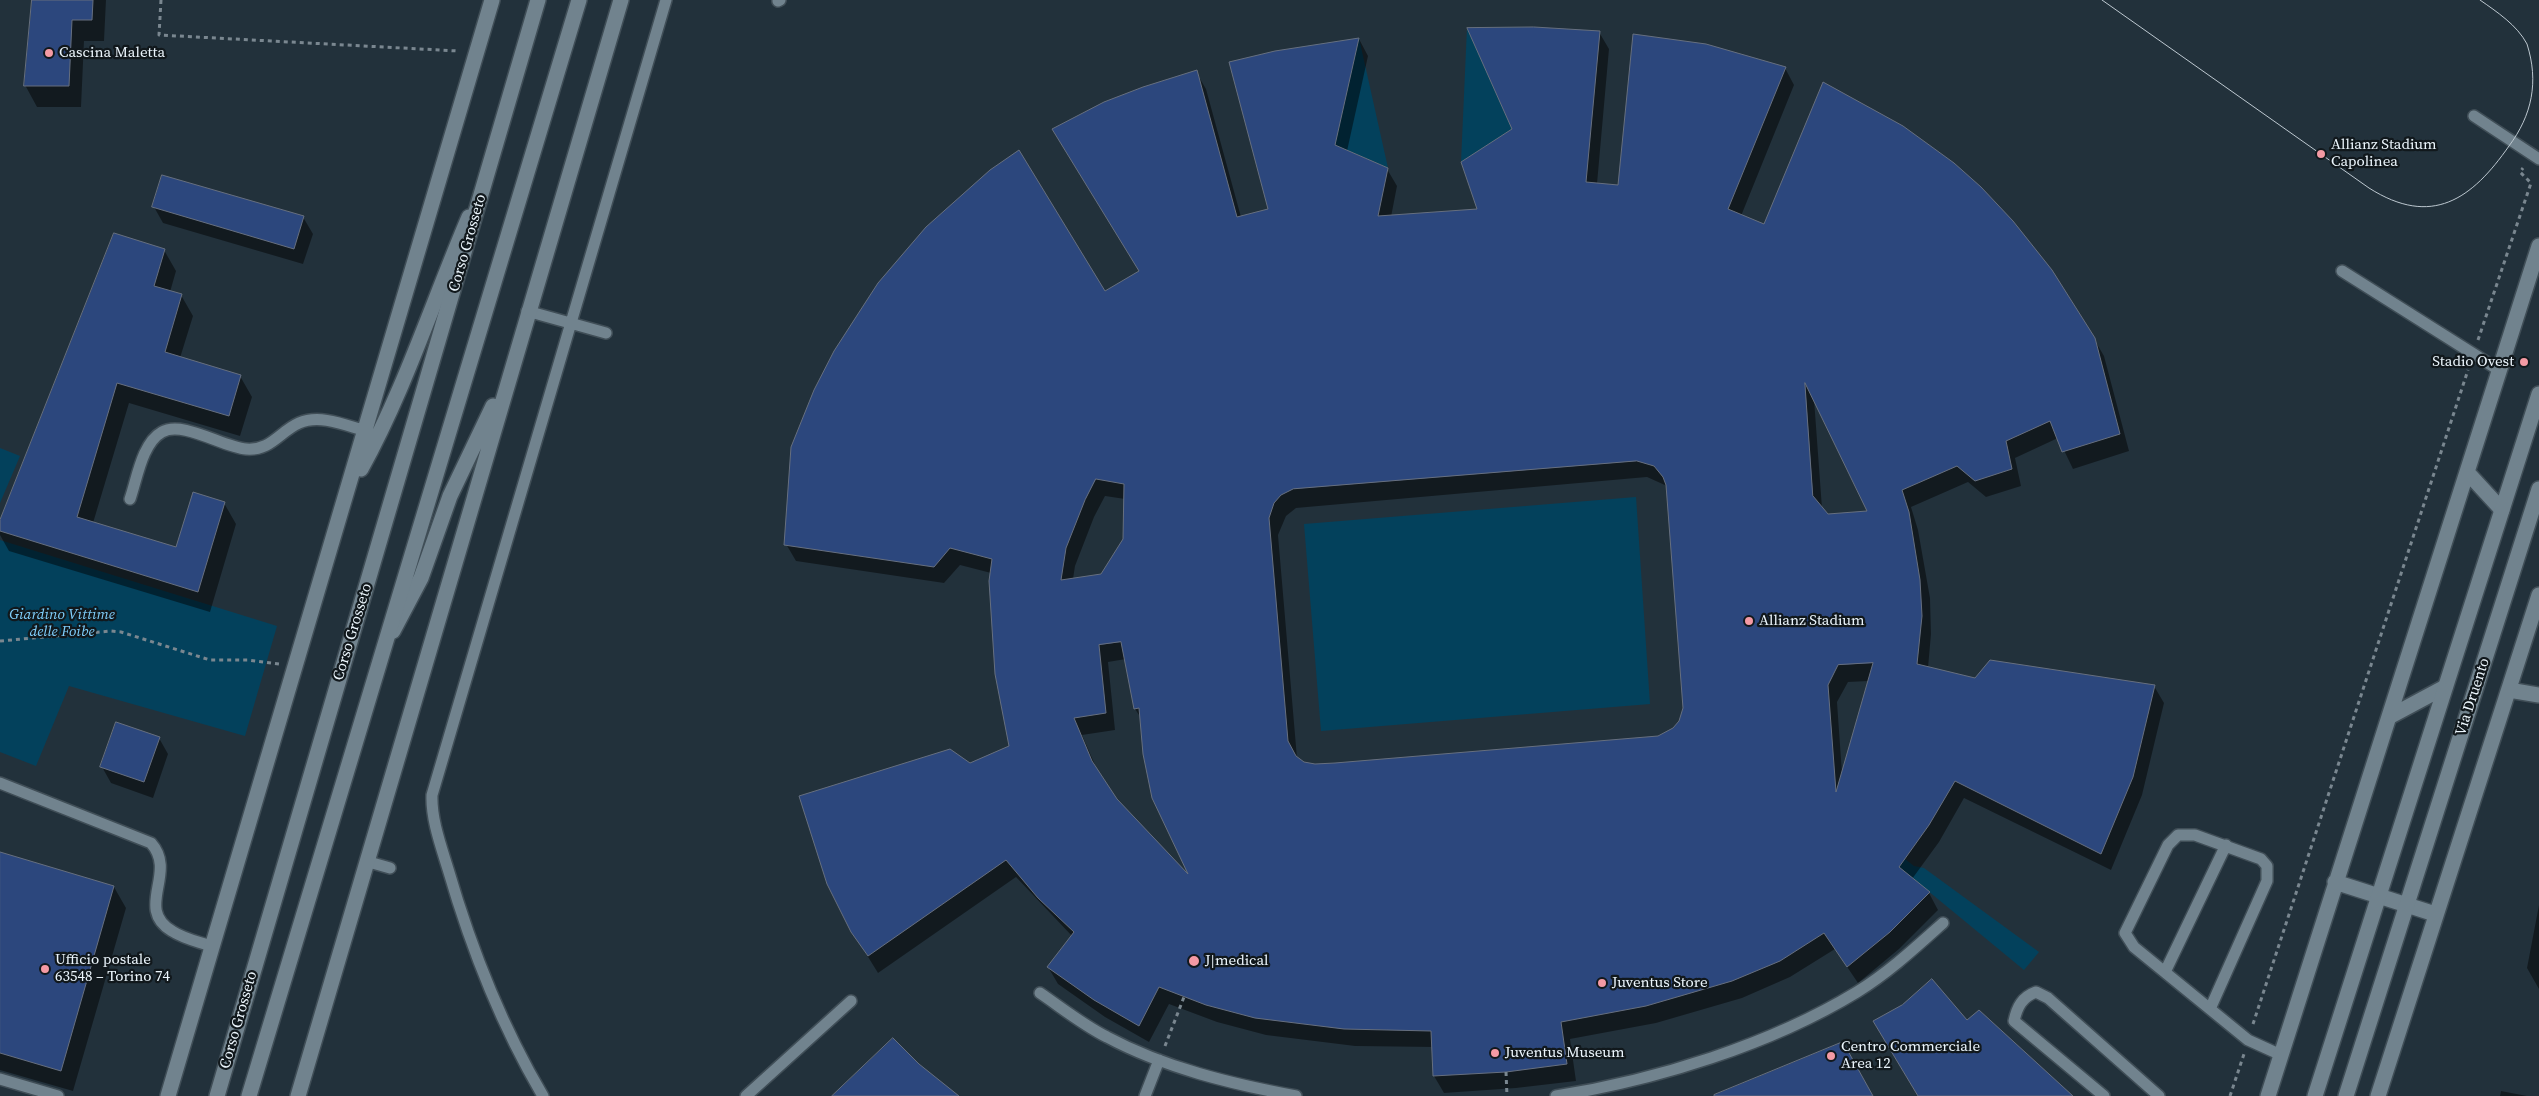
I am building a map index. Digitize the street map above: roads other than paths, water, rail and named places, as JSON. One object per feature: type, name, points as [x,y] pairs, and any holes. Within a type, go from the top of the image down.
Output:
[{"type":"street","name":"Corso Grosseto","points":[[168,1096],[492,0]]},
{"type":"street","name":"Corso Grosseto","points":[[216,1096],[538,0]]},
{"type":"street","name":"Corso Grosseto","points":[[249,1096],[579,0]]},
{"type":"street","name":"Corso Grosseto","points":[[298,1096],[369,862],[527,311],[621,0]]},
{"type":"street","name":"Corso Grosseto","points":[[346,497],[374,446],[428,321],[448,266],[490,168]]},
{"type":"street","points":[[2268,1096],[2499,370],[2535,275],[2539,246]]},
{"type":"street","name":"Corso Grosseto","points":[[386,646],[421,578],[450,496],[509,374]]},
{"type":"street","name":"Via Druento","points":[[2315,1096],[2539,394]]},
{"type":"street","points":[[2466,472],[2502,510]]},
{"type":"street","name":"Via Druento","points":[[2346,1096],[2539,489]]},
{"type":"street","points":[[2378,1096],[2539,595]]},
{"type":"street","name":"Via Druento","points":[[2389,716],[2445,687]]},
{"type":"street","points":[[2509,690],[2539,695]]},
{"type":"street","points":[[2335,882],[2435,914]]},
{"type":"lane","points":[[543,1096],[482,972],[447,866],[432,801],[435,777],[572,323],[666,0]]},
{"type":"lane","points":[[2474,116],[2535,156]]},
{"type":"lane","points":[[2342,271],[2499,370]]},
{"type":"lane","points":[[527,311],[606,333]]},
{"type":"lane","points":[[130,500],[147,450],[156,436],[164,430],[180,430],[238,448],[253,450],[268,445],[293,426],[307,421],[322,420],[366,430]]},
{"type":"lane","points":[[0,784],[140,837],[151,843],[159,852],[162,864],[156,893],[158,916],[172,931],[213,947]]},
{"type":"lane","points":[[2210,1009],[2267,881],[2267,866],[2261,859],[2195,835],[2178,835],[2168,845],[2125,933],[2134,947],[2165,972],[2210,1009],[2248,1040],[2280,1055]]},
{"type":"lane","points":[[2165,972],[2226,846]]},
{"type":"lane","points":[[369,862],[390,868]]},
{"type":"lane","points":[[1556,1096],[1610,1088],[1667,1071],[1743,1046],[1803,1022],[1857,992],[1899,963],[1942,923]]},
{"type":"lane","points":[[2104,1096],[2014,1020],[2017,1008],[2028,995],[2036,992],[2048,998],[2159,1096]]},
{"type":"lane","points":[[1040,993],[1107,1038],[1159,1060],[1238,1085],[1296,1096]]},
{"type":"lane","points":[[746,1096],[851,1002]]},
{"type":"lane","points":[[1145,1096],[1159,1060]]},
{"type":"lane","points":[[0,1079],[58,1096]]},
{"type":"tram line","points":[[2102,0],[2369,188],[2392,200],[2412,206],[2431,206],[2449,202],[2465,193],[2480,181],[2509,146],[2528,110],[2533,85],[2531,58],[2527,44],[2512,25],[2480,0]]},
{"type":"place","name":"Cascina Maletta","points":[[49,53]]},
{"type":"place","name":"Allianz Stadium Capolinea","points":[[2321,154]]},
{"type":"place","name":"Stadio Ovest","points":[[2524,362]]},
{"type":"place","name":"Allianz Stadium","points":[[1749,621]]},
{"type":"place","name":"J|medical","points":[[1194,961]]},
{"type":"place","name":"Ufficio postale 63548 – Torino 74","points":[[45,969]]},
{"type":"place","name":"Juventus Store","points":[[1602,983]]},
{"type":"place","name":"Juventus Museum","points":[[1495,1053]]},
{"type":"place","name":"Centro Commerciale Area 12","points":[[1831,1056]]},
{"type":"park label","name":"Giardino Vittime delle Foibe","points":[[62,624]]}]
